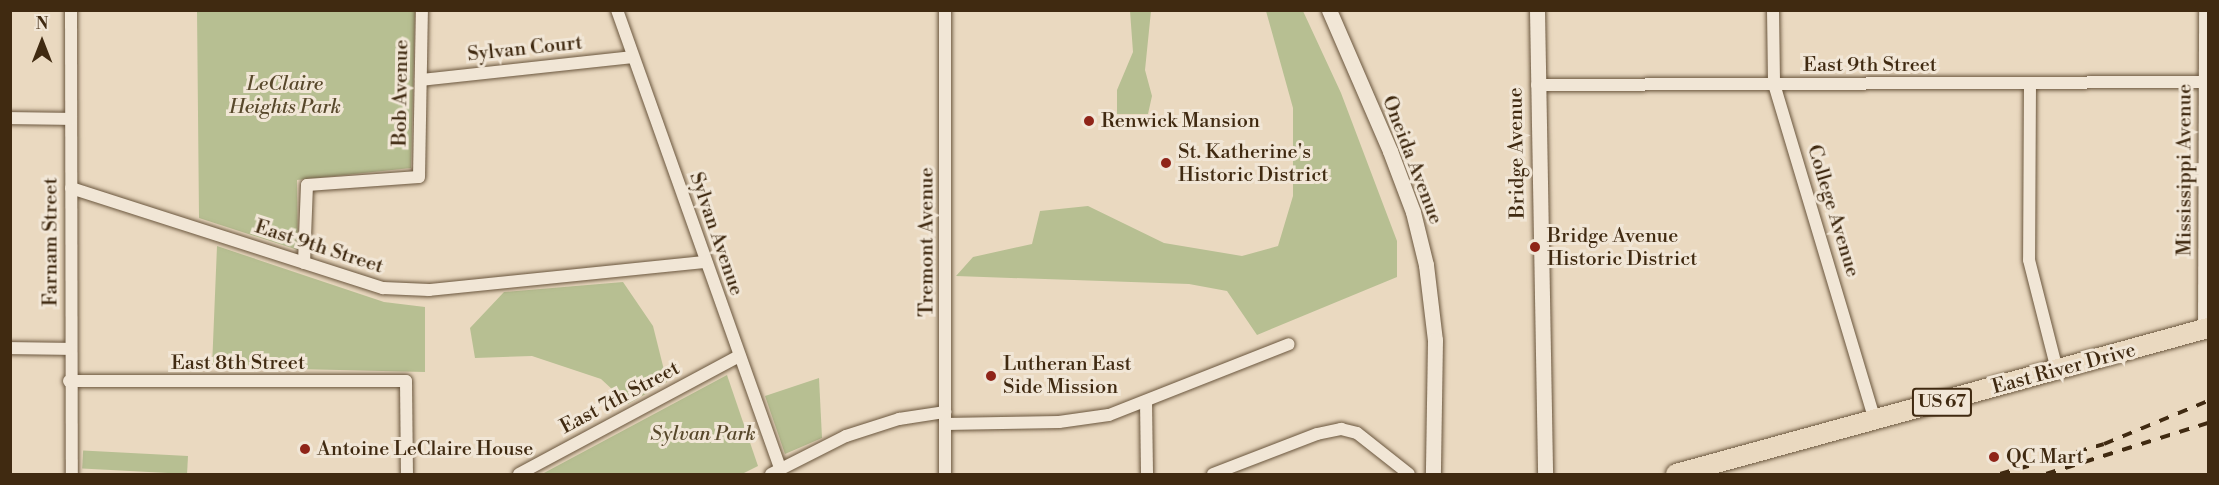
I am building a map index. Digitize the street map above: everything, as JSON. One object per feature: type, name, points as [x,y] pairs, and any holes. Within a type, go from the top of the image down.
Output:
[{"type":"main road","name":"East River Drive","points":[[1676,474],[2206,329]]},
{"type":"street","name":"Farnam Street","points":[[71,10],[71,349],[69,381],[72,474]]},
{"type":"street","name":"Bob Avenue","points":[[304,263],[307,185],[419,177],[422,10]]},
{"type":"street","name":"Sylvan Avenue","points":[[617,10],[739,356],[776,472]]},
{"type":"street","name":"Tremont Avenue","points":[[945,10],[945,474]]},
{"type":"street","name":"Oneida Avenue","points":[[1329,10],[1390,151],[1413,212],[1426,265],[1435,340],[1433,474]]},
{"type":"street","name":"Bridge Avenue","points":[[1537,10],[1545,474]]},
{"type":"street","name":"College Avenue","points":[[1773,10],[1774,84],[1875,420]]},
{"type":"street","name":"Mississippi Avenue","points":[[2205,10],[2206,329]]},
{"type":"street","name":"Sylvan Court","points":[[421,80],[632,57]]},
{"type":"street","name":"East 9th Street","points":[[1537,85],[2204,82]]},
{"type":"street","points":[[2030,83],[2029,260],[2057,370]]},
{"type":"street","points":[[10,118],[71,119]]},
{"type":"street","name":"East 9th Street","points":[[71,188],[383,288],[429,290],[706,262]]},
{"type":"street","points":[[776,472],[846,436],[899,419],[945,418],[1059,422],[1109,415],[1289,344]]},
{"type":"street","points":[[10,348],[71,349]]},
{"type":"street","name":"East 7th Street","points":[[519,474],[739,356]]},
{"type":"street","name":"East 8th Street","points":[[69,381],[406,381],[407,474]]},
{"type":"street","points":[[1146,402],[1147,474]]},
{"type":"street","points":[[1213,474],[1317,434],[1341,429],[1357,433],[1382,457],[1409,474]]},
{"type":"green space","name":"LeClaire Heights Park","points":[[197,11],[415,11],[411,168],[297,180],[298,250],[199,218]]},
{"type":"green space","points":[[1130,11],[1151,11],[1145,70],[1152,96],[1148,114],[1117,114],[1117,90],[1133,52]]},
{"type":"green space","points":[[1266,11],[1303,11],[1341,93],[1397,241],[1397,277],[1257,335],[1227,291],[1189,284],[956,276],[973,257],[1032,244],[1040,211],[1088,206],[1164,243],[1242,256],[1278,246],[1293,196],[1293,108]]},
{"type":"green space","points":[[217,246],[384,302],[425,307],[425,372],[212,367]]},
{"type":"green space","points":[[623,282],[653,326],[667,382],[628,404],[601,379],[532,356],[475,358],[470,328],[504,292]]},
{"type":"green space","name":"Sylvan Park","points":[[727,375],[758,466],[742,474],[542,474]]},
{"type":"green space","name":"Sylvan Park","points":[[819,378],[822,438],[785,454],[765,396]]},
{"type":"green space","points":[[83,451],[188,456],[187,474],[82,468]]},
{"type":"railway","points":[[2000,474],[2104,444],[2208,401]]},
{"type":"railway","points":[[2046,474],[2208,423]]},
{"type":"place","name":"Renwick Mansion","points":[[1089,121]]},
{"type":"place","name":"St. Katherine's Historic District","points":[[1166,163]]},
{"type":"place","name":"Bridge Avenue Historic District","points":[[1535,247]]},
{"type":"place","name":"Lutheran East Side Mission","points":[[991,376]]},
{"type":"place","name":"Antoine LeClaire House","points":[[305,449]]},
{"type":"place","name":"QC Mart","points":[[1994,457]]}]
